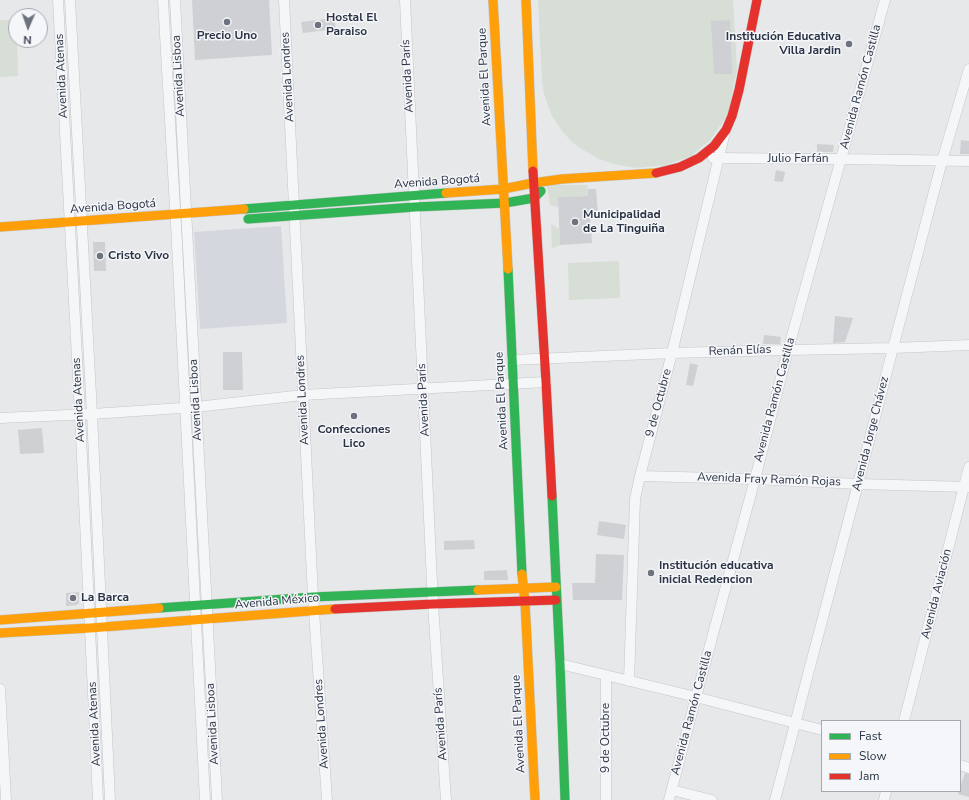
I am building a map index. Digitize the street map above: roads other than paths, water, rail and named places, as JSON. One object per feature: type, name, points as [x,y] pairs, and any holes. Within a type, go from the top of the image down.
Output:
[{"type":"street","name":"Avenida Atenas","points":[[58,0],[67,228],[80,414],[98,800]]},
{"type":"street","name":"Avenida Atenas","points":[[70,0],[84,227],[110,800]]},
{"type":"street","name":"Avenida Lisboa","points":[[163,0],[173,221],[186,408],[205,800]]},
{"type":"street","name":"Avenida Lisboa","points":[[175,0],[189,220],[196,407],[218,800]]},
{"type":"street","name":"Avenida Londres","points":[[284,0],[313,597],[327,800]]},
{"type":"street","name":"Avenida París","points":[[405,0],[432,591],[446,800]]},
{"type":"street","name":"Avenida El Parque","points":[[493,0],[503,189],[501,203],[512,360],[535,800]]},
{"type":"street","points":[[526,0],[532,183],[546,382],[565,800]]},
{"type":"street","name":"Avenida Bogotá","points":[[0,227],[67,228],[189,220],[294,205],[503,189],[550,181],[659,173],[680,167],[699,158],[714,146],[726,130],[732,116],[739,90],[757,0]]},
{"type":"street","name":"Avenida Ramón Castilla","points":[[669,800],[788,350],[885,0]]},
{"type":"street","name":"Avenida Jorge Chávez","points":[[775,800],[942,161],[969,69]]},
{"type":"street","name":"9 de Octubre","points":[[629,681],[635,499],[726,130]]},
{"type":"street","name":"Julio Farfán","points":[[699,158],[969,162]]},
{"type":"street","points":[[534,198],[550,181]]},
{"type":"street","name":"Avenida Bogotá","points":[[241,219],[415,207],[501,203],[534,198]]},
{"type":"street","name":"Renán Elías","points":[[512,360],[672,353],[969,345]]},
{"type":"street","points":[[0,418],[186,408],[303,395],[546,382]]},
{"type":"street","name":"Avenida Aviación","points":[[904,720],[966,487],[969,467]]},
{"type":"street","name":"Avenida Fray Ramón Rojas","points":[[640,476],[966,487]]},
{"type":"street","name":"Avenida México","points":[[0,620],[207,606],[313,597],[523,587],[556,587]]},
{"type":"street","name":"Avenida México","points":[[0,633],[90,628],[314,610],[556,600]]},
{"type":"street","points":[[560,664],[696,697],[821,730]]},
{"type":"street","name":"9 de Octubre","points":[[606,676],[606,800]]},
{"type":"street","points":[[0,689],[6,800]]},
{"type":"street","points":[[672,790],[712,800]]},
{"type":"place","name":"Precio Uno","points":[[227,22]]},
{"type":"place","name":"Hostal El Paraiso","points":[[318,25]]},
{"type":"place","name":"Institución Educativa Villa Jardin","points":[[849,44]]},
{"type":"place","name":"Municipalidad de La Tinguiña","points":[[575,222]]},
{"type":"place","name":"Cristo Vivo","points":[[100,256]]},
{"type":"place","name":"Confecciones Lico","points":[[354,416]]},
{"type":"place","name":"Institución educativa inicial Redencion","points":[[651,573]]},
{"type":"place","name":"La Barca","points":[[73,598]]}]
